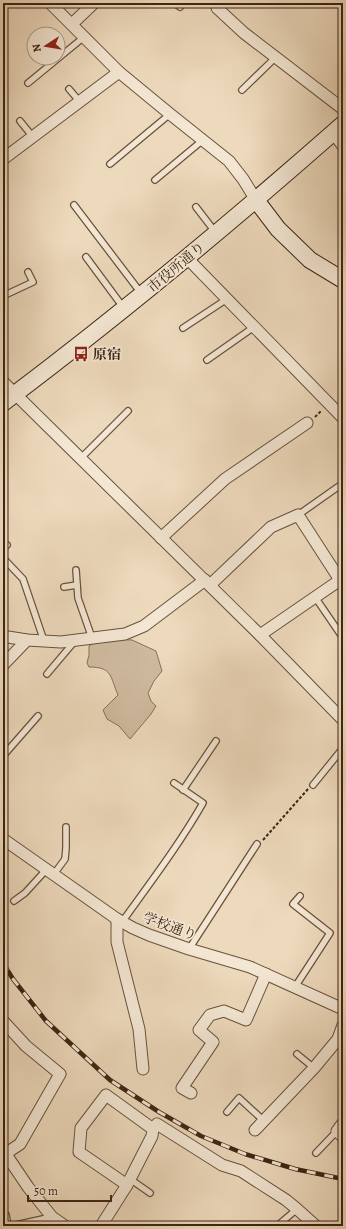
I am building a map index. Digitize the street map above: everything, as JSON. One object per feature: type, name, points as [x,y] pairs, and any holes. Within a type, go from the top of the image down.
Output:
[{"type":"street","points":[[50,3],[119,72],[229,160],[278,229],[310,260],[343,280]]},
{"type":"street","points":[[72,24],[94,3]]},
{"type":"street","points":[[217,5],[244,32],[343,109]]},
{"type":"street","points":[[3,159],[119,72]]},
{"type":"street","points":[[338,129],[343,146]]},
{"type":"street","name":"市役所通り","points":[[9,398],[187,258],[338,129]]},
{"type":"street","points":[[187,258],[343,418]]},
{"type":"street","points":[[3,382],[9,398],[81,458],[342,715]]},
{"type":"street","points":[[161,538],[225,479],[306,424]]},
{"type":"street","points":[[5,635],[27,640],[61,642],[125,634],[144,626],[207,583],[271,527],[298,515],[342,579],[260,634]]},
{"type":"street","points":[[3,665],[27,640]]},
{"type":"street","name":"学校通り","points":[[3,839],[119,920],[133,928],[189,949],[250,967],[343,1010]]},
{"type":"street","points":[[119,920],[117,942],[139,1029],[143,1069]]},
{"type":"street","points":[[191,1093],[182,1088],[213,1042],[199,1030],[210,1015],[224,1011],[246,1020],[266,974]]},
{"type":"street","points":[[3,1021],[26,1046],[60,1074],[20,1144],[4,1152],[28,1187],[52,1216],[65,1226]]},
{"type":"street","points":[[255,1130],[314,1068],[338,1039],[343,1025]]},
{"type":"street","points":[[128,1182],[79,1152],[81,1128],[106,1095],[153,1129]]},
{"type":"street","points":[[101,1226],[128,1182],[152,1136],[153,1129],[157,1124],[222,1164],[241,1171],[297,1209],[316,1226]]},
{"type":"lane","points":[[174,3],[180,7],[183,3]]},
{"type":"lane","points":[[28,83],[84,37]]},
{"type":"lane","points":[[242,90],[276,56]]},
{"type":"lane","points":[[69,89],[80,102]]},
{"type":"lane","points":[[110,164],[170,114]]},
{"type":"lane","points":[[20,121],[33,137]]},
{"type":"lane","points":[[155,180],[203,140]]},
{"type":"lane","points":[[74,205],[142,294]]},
{"type":"lane","points":[[196,207],[216,233]]},
{"type":"lane","points":[[86,257],[124,309]]},
{"type":"lane","points":[[3,296],[33,282],[28,272]]},
{"type":"lane","points":[[183,328],[227,299]]},
{"type":"lane","points":[[206,360],[254,327]]},
{"type":"lane","points":[[81,458],[128,411]]},
{"type":"lane","points":[[298,515],[342,484]]},
{"type":"lane","points":[[3,558],[23,579],[44,641]]},
{"type":"lane","points":[[76,570],[78,598],[92,638]]},
{"type":"lane","points":[[64,588],[77,585]]},
{"type":"lane","points":[[315,597],[343,638]]},
{"type":"lane","points":[[47,674],[75,641]]},
{"type":"lane","points":[[3,756],[38,716]]},
{"type":"lane","points":[[183,790],[216,741]]},
{"type":"lane","points":[[313,785],[343,748]]},
{"type":"lane","points":[[119,920],[171,855],[203,803],[174,783]]},
{"type":"lane","points":[[14,901],[65,859],[66,827]]},
{"type":"lane","points":[[189,949],[257,844]]},
{"type":"lane","points":[[295,987],[330,933],[293,904],[300,896]]},
{"type":"lane","points":[[298,1054],[314,1068]]},
{"type":"lane","points":[[227,1112],[239,1098],[264,1121]]},
{"type":"lane","points":[[316,1153],[341,1130]]},
{"type":"lane","points":[[128,1182],[150,1193]]},
{"type":"lane","points":[[277,1226],[297,1209]]},
{"type":"lane","points":[[6,1215],[10,1226],[52,1216]]},
{"type":"path","points":[[306,424],[329,404]]},
{"type":"path","points":[[257,844],[264,839],[313,785]]},
{"type":"shaded area","points":[[113,639],[132,640],[156,651],[162,671],[154,681],[148,693],[151,701],[156,706],[130,739],[119,726],[107,719],[103,710],[118,695],[110,674],[107,671],[97,667],[89,667],[87,663],[89,646],[93,643]]},
{"type":"railway","points":[[3,963],[13,979],[46,1021],[110,1080],[159,1112],[201,1136],[245,1154],[295,1169],[343,1179]]},
{"type":"place","name":"原宿","points":[[81,354]]}]
